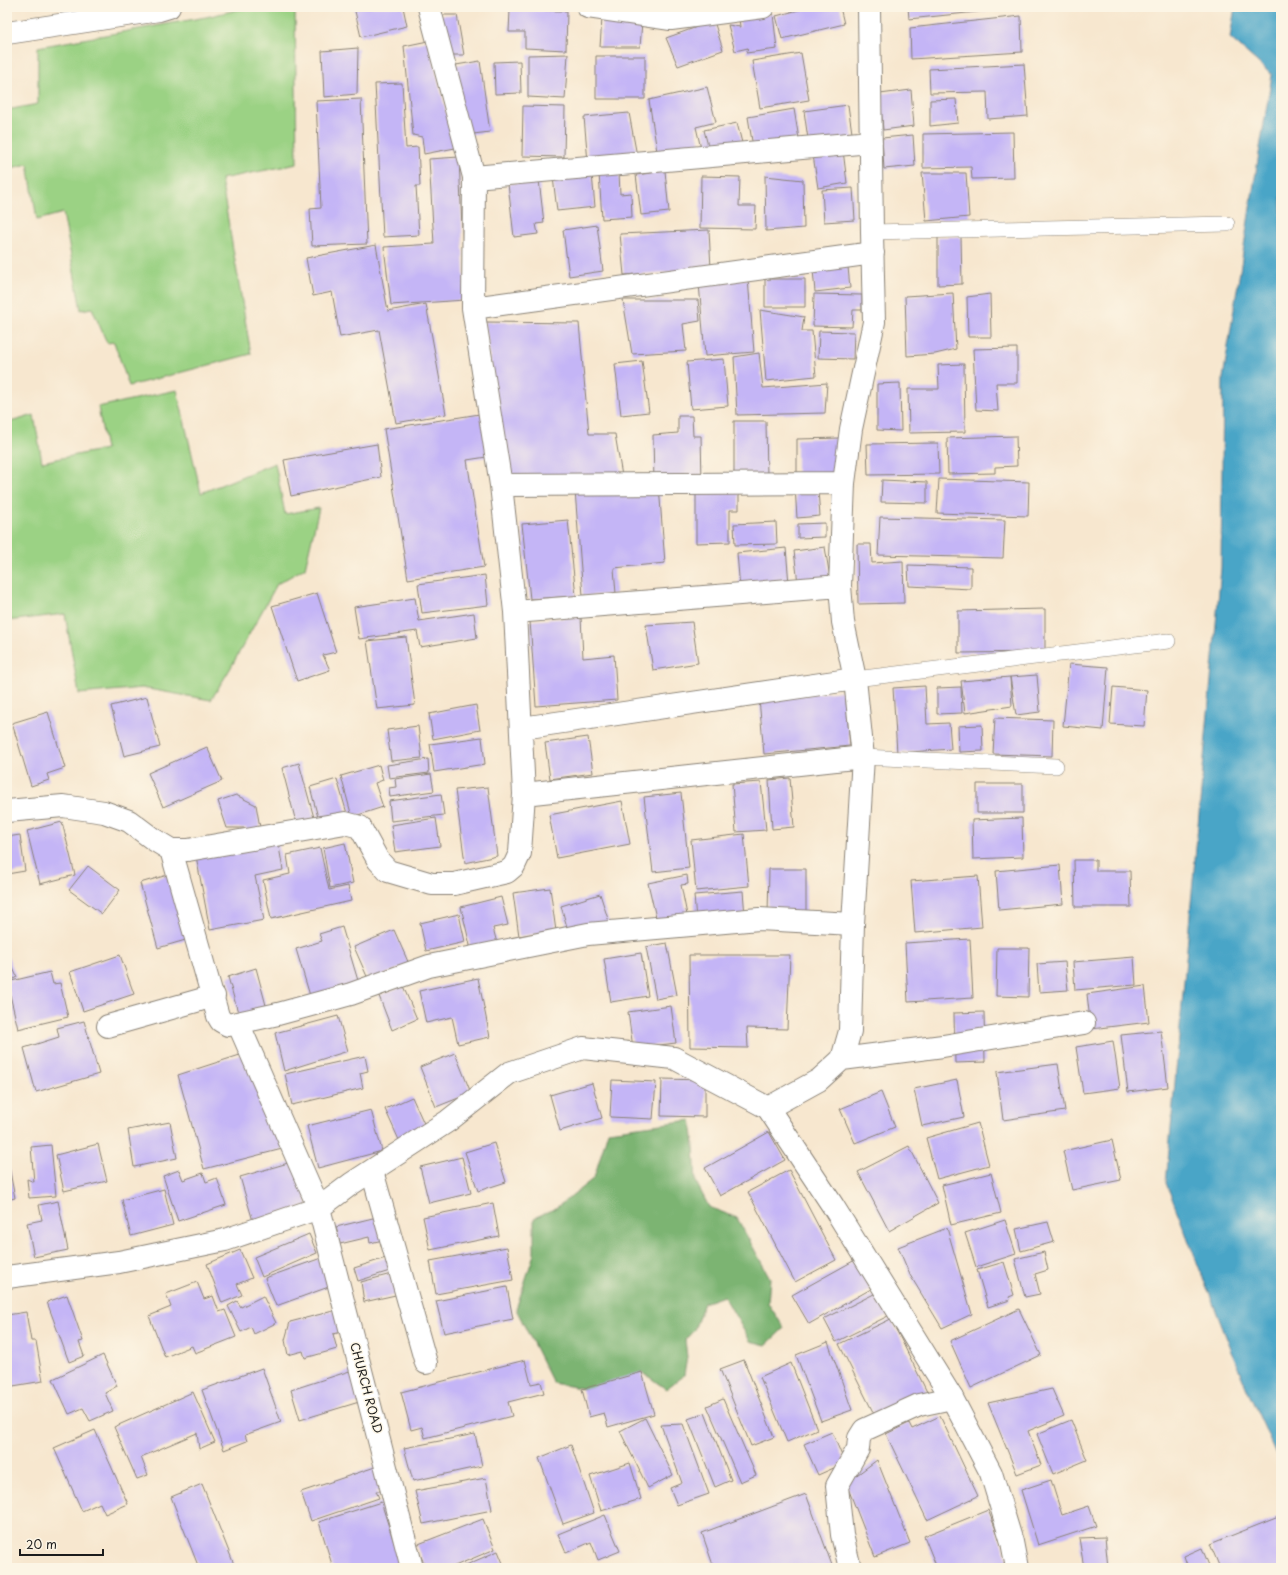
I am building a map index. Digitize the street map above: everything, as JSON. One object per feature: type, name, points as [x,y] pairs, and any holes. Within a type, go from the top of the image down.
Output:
[{"type":"street","points":[[7,33],[159,10],[169,7]]},
{"type":"street","points":[[7,811],[63,806],[104,812],[129,821],[171,850],[188,850],[345,823],[360,827],[378,860],[388,871],[432,884],[454,884],[507,872],[514,866],[520,853],[524,794],[522,728],[515,612],[501,485],[473,308],[474,177],[429,7]]},
{"type":"street","points":[[588,7],[671,19],[763,7]]},
{"type":"street","points":[[768,1108],[819,1080],[842,1059],[850,1031],[853,924],[863,757],[855,679],[843,622],[840,586],[844,483],[850,429],[874,322],[869,7]]},
{"type":"street","points":[[474,177],[871,142]]},
{"type":"street","points":[[473,308],[873,253]]},
{"type":"street","points":[[501,485],[844,483]]},
{"type":"street","points":[[515,612],[840,586]]},
{"type":"street","points":[[522,728],[855,679]]},
{"type":"street","points":[[524,794],[863,757]]},
{"type":"street","points":[[171,850],[214,996],[218,1016],[221,1021],[228,1024],[238,1023],[351,994],[429,966],[588,934],[759,919],[853,924]]},
{"type":"street","points":[[108,1026],[214,996]]},
{"type":"street","name":"CHURCH ROAD","points":[[238,1023],[319,1208],[412,1568]]},
{"type":"street","points":[[842,1059],[943,1046],[1084,1023]]},
{"type":"street","points":[[7,1277],[119,1262],[225,1240],[319,1208],[351,1184],[448,1120],[509,1073],[583,1048],[674,1058],[768,1108],[837,1213],[952,1398],[991,1473],[1012,1542],[1017,1568]]},
{"type":"street","points":[[372,1170],[426,1363]]},
{"type":"street","points":[[850,1568],[842,1535],[837,1486],[858,1449],[859,1438],[864,1430],[919,1405],[952,1398]]},
{"type":"lane","points":[[872,232],[1227,224]]},
{"type":"lane","points":[[855,679],[1168,640]]},
{"type":"lane","points":[[863,757],[1056,766]]},
{"type":"green space","points":[[249,7],[295,7],[297,164],[221,179],[251,354],[129,386],[114,342],[107,343],[92,308],[81,310],[63,213],[37,220],[28,164],[7,169],[7,110],[38,104],[38,47],[206,17]]},
{"type":"green space","points":[[177,390],[201,493],[275,463],[285,514],[319,508],[305,568],[277,584],[211,700],[142,688],[79,694],[65,614],[7,621],[7,423],[34,415],[42,462],[106,449],[98,407]]},
{"type":"green space","points":[[691,1120],[696,1182],[709,1207],[737,1218],[770,1278],[768,1303],[784,1328],[766,1345],[750,1341],[724,1296],[704,1303],[694,1330],[685,1340],[687,1357],[684,1375],[666,1389],[642,1372],[591,1390],[553,1383],[516,1309],[534,1254],[534,1218],[556,1208],[594,1178],[608,1131]]},
{"type":"water","points":[[1235,7],[1281,7],[1281,1464],[1245,1385],[1166,1183],[1221,568],[1223,378],[1272,75],[1230,38]]},
{"type":"building","points":[[354,7],[403,7],[407,26],[361,37]]},
{"type":"building","points":[[810,7],[840,7],[844,24],[782,39],[776,16]]},
{"type":"building","points":[[908,7],[1015,7],[1015,8],[909,19]]},
{"type":"building","points":[[510,10],[567,11],[566,50],[525,48],[525,32],[509,32]]},
{"type":"building","points":[[773,14],[777,49],[746,53],[748,48],[735,51],[728,25],[740,27],[739,18]]},
{"type":"building","points":[[440,15],[457,15],[464,55],[446,55]]},
{"type":"building","points":[[1021,16],[1022,52],[911,59],[910,28]]},
{"type":"building","points":[[602,18],[642,22],[640,47],[600,47]]},
{"type":"building","points":[[714,21],[723,50],[678,66],[666,38]]},
{"type":"building","points":[[428,41],[455,148],[424,154],[422,137],[413,135],[404,46]]},
{"type":"building","points":[[358,48],[357,94],[324,97],[322,51]]},
{"type":"building","points":[[801,53],[809,100],[760,108],[752,61]]},
{"type":"building","points":[[568,54],[565,99],[528,97],[528,55]]},
{"type":"building","points":[[596,56],[645,56],[645,99],[596,99]]},
{"type":"building","points":[[480,61],[490,132],[465,135],[456,65]]},
{"type":"building","points":[[520,61],[521,93],[495,94],[494,62]]},
{"type":"building","points":[[1024,64],[1028,116],[988,119],[987,92],[930,93],[929,69]]},
{"type":"building","points":[[402,83],[406,148],[418,147],[420,186],[416,186],[419,235],[383,237],[375,84]]},
{"type":"building","points":[[707,87],[716,122],[696,127],[702,153],[658,158],[649,100]]},
{"type":"building","points":[[911,90],[914,126],[883,130],[880,94]]},
{"type":"building","points":[[361,99],[367,244],[312,246],[310,209],[321,208],[316,101]]},
{"type":"building","points":[[956,99],[958,123],[930,126],[930,100]]},
{"type":"building","points":[[848,105],[853,140],[809,146],[804,111]]},
{"type":"building","points":[[523,106],[565,107],[564,157],[522,156]]},
{"type":"building","points":[[794,109],[799,139],[753,147],[748,117]]},
{"type":"building","points":[[629,113],[637,156],[588,162],[584,117]]},
{"type":"building","points":[[737,123],[743,147],[710,154],[704,130]]},
{"type":"building","points":[[1013,132],[1014,178],[972,179],[971,167],[923,168],[923,134]]},
{"type":"building","points":[[913,135],[915,166],[884,169],[882,138]]},
{"type":"building","points":[[843,150],[847,183],[818,188],[813,155]]},
{"type":"building","points":[[459,157],[465,300],[391,305],[384,247],[434,244],[429,159]]},
{"type":"building","points":[[665,171],[669,212],[641,215],[636,175]]},
{"type":"building","points":[[619,172],[620,194],[631,193],[632,217],[602,219],[599,173]]},
{"type":"building","points":[[922,173],[966,173],[969,217],[926,221]]},
{"type":"building","points":[[592,174],[595,207],[557,211],[553,177]]},
{"type":"building","points":[[701,176],[740,177],[739,206],[756,206],[755,229],[700,228]]},
{"type":"building","points":[[765,176],[803,180],[804,228],[766,231]]},
{"type":"building","points":[[539,180],[544,223],[536,224],[538,234],[514,237],[508,184]]},
{"type":"building","points":[[853,188],[855,220],[824,222],[822,190]]},
{"type":"building","points":[[597,225],[603,271],[569,276],[563,230]]},
{"type":"building","points":[[709,230],[711,269],[624,275],[620,234]]},
{"type":"building","points":[[938,237],[961,237],[962,284],[938,285]]},
{"type":"building","points":[[376,245],[388,311],[426,304],[446,414],[396,423],[379,330],[340,337],[332,292],[313,296],[306,258]]},
{"type":"building","points":[[848,267],[850,288],[815,292],[813,270]]},
{"type":"building","points":[[748,279],[754,352],[705,356],[699,283]]},
{"type":"building","points":[[765,279],[805,279],[805,307],[765,307]]},
{"type":"building","points":[[953,293],[956,349],[935,354],[907,356],[905,296]]},
{"type":"building","points":[[814,294],[862,295],[862,310],[853,310],[852,327],[813,326]]},
{"type":"building","points":[[990,294],[991,337],[968,337],[967,297]]},
{"type":"building","points":[[623,300],[698,300],[700,321],[683,324],[686,351],[632,354]]},
{"type":"building","points":[[760,310],[804,317],[802,331],[812,331],[816,376],[766,381]]},
{"type":"building","points":[[485,322],[579,323],[589,434],[615,434],[622,476],[508,476]]},
{"type":"building","points":[[819,331],[854,332],[853,359],[818,358]]},
{"type":"building","points":[[1017,348],[1017,383],[996,383],[998,411],[976,410],[973,349]]},
{"type":"building","points":[[759,353],[763,388],[827,383],[825,413],[737,415],[734,357]]},
{"type":"building","points":[[724,359],[728,406],[691,409],[687,362]]},
{"type":"building","points":[[642,361],[649,412],[621,415],[615,364]]},
{"type":"building","points":[[964,364],[965,432],[909,433],[908,389],[939,389],[938,365]]},
{"type":"building","points":[[900,383],[901,431],[877,430],[877,384]]},
{"type":"building","points":[[486,413],[493,456],[467,460],[484,567],[408,579],[384,429]]},
{"type":"building","points":[[678,416],[692,416],[693,436],[701,436],[702,481],[654,482],[653,435],[678,433]]},
{"type":"building","points":[[734,421],[766,421],[767,478],[734,478]]},
{"type":"building","points":[[1016,436],[1017,466],[995,467],[995,473],[948,474],[947,438]]},
{"type":"building","points":[[840,438],[840,477],[797,477],[797,439]]},
{"type":"building","points":[[938,443],[939,474],[868,475],[867,444]]},
{"type":"building","points":[[377,444],[381,477],[291,496],[284,460]]},
{"type":"building","points":[[939,479],[1029,482],[1028,516],[937,513]]},
{"type":"building","points":[[882,480],[927,482],[927,503],[881,502]]},
{"type":"building","points":[[659,486],[665,563],[614,568],[616,594],[583,596],[575,490]]},
{"type":"building","points":[[795,487],[818,491],[820,516],[797,518]]},
{"type":"building","points":[[739,492],[739,510],[730,510],[730,542],[696,543],[696,493]]},
{"type":"building","points":[[880,517],[1005,520],[1003,558],[878,555]]},
{"type":"building","points":[[568,520],[576,596],[530,599],[522,524]]},
{"type":"building","points":[[776,522],[777,544],[735,545],[734,524]]},
{"type":"building","points":[[825,523],[825,537],[798,538],[798,524]]},
{"type":"building","points":[[857,544],[871,544],[872,563],[903,561],[904,603],[858,604]]},
{"type":"building","points":[[825,547],[830,578],[798,583],[794,551]]},
{"type":"building","points":[[786,548],[789,584],[740,589],[737,553]]},
{"type":"building","points":[[908,565],[971,567],[971,589],[909,586]]},
{"type":"building","points":[[485,575],[488,605],[422,613],[418,584]]},
{"type":"building","points":[[317,593],[336,652],[323,655],[330,670],[297,681],[272,606]]},
{"type":"building","points":[[415,598],[419,621],[474,613],[477,638],[420,647],[417,631],[359,639],[354,607]]},
{"type":"building","points":[[1045,609],[1045,652],[958,653],[958,611]]},
{"type":"building","points":[[581,617],[583,658],[614,655],[617,700],[536,706],[530,621]]},
{"type":"building","points":[[692,622],[698,663],[653,670],[646,625]]},
{"type":"building","points":[[406,637],[415,705],[377,709],[367,641]]},
{"type":"building","points":[[1069,664],[1108,667],[1103,730],[1063,726]]},
{"type":"building","points":[[1037,675],[1040,712],[1016,715],[1010,677]]},
{"type":"building","points":[[1010,677],[1012,706],[965,713],[961,681]]},
{"type":"building","points":[[925,686],[927,724],[949,723],[951,749],[897,753],[893,688]]},
{"type":"building","points":[[961,687],[962,713],[937,714],[937,688]]},
{"type":"building","points":[[1113,687],[1147,690],[1144,726],[1110,724]]},
{"type":"building","points":[[845,691],[850,746],[764,754],[759,699]]},
{"type":"building","points":[[147,697],[160,747],[124,756],[111,706]]},
{"type":"building","points":[[476,705],[480,730],[433,739],[429,714]]},
{"type":"building","points":[[48,712],[65,768],[47,774],[49,780],[31,786],[12,723]]},
{"type":"building","points":[[995,718],[1053,720],[1052,756],[993,754]]},
{"type":"building","points":[[982,725],[983,751],[959,752],[958,726]]},
{"type":"building","points":[[418,726],[422,758],[391,761],[387,730]]},
{"type":"building","points":[[482,737],[485,764],[434,772],[430,744]]},
{"type":"building","points":[[588,737],[593,773],[550,779],[545,743]]},
{"type":"building","points":[[207,747],[222,781],[163,807],[148,773]]},
{"type":"building","points":[[428,759],[429,773],[389,778],[387,765]]},
{"type":"building","points":[[299,763],[316,825],[298,830],[282,768]]},
{"type":"building","points":[[379,765],[383,780],[375,783],[383,807],[352,817],[341,776]]},
{"type":"building","points":[[431,774],[434,791],[390,797],[389,788],[396,787],[395,779]]},
{"type":"building","points":[[790,778],[794,827],[772,829],[769,780]]},
{"type":"building","points":[[337,779],[348,817],[320,825],[310,787]]},
{"type":"building","points":[[761,782],[766,830],[736,832],[732,784]]},
{"type":"building","points":[[977,784],[1023,784],[1023,813],[977,813]]},
{"type":"building","points":[[488,787],[497,856],[465,863],[455,790]]},
{"type":"building","points":[[681,793],[689,868],[653,872],[644,797]]},
{"type":"building","points":[[441,794],[444,815],[391,821],[389,801]]},
{"type":"building","points":[[236,795],[256,805],[261,833],[249,836],[246,828],[227,828],[218,801]]},
{"type":"building","points":[[622,801],[630,844],[557,858],[549,815]]},
{"type":"building","points":[[436,818],[440,846],[395,852],[391,825]]},
{"type":"building","points":[[1022,818],[1023,857],[973,859],[972,820]]},
{"type":"building","points":[[62,822],[75,875],[40,884],[27,831]]},
{"type":"building","points":[[744,834],[749,886],[696,891],[691,840]]},
{"type":"building","points":[[20,835],[25,871],[7,874],[7,837]]},
{"type":"building","points":[[278,841],[283,870],[255,876],[264,920],[210,930],[196,856]]},
{"type":"building","points":[[345,843],[353,883],[330,888],[323,848]]},
{"type":"building","points":[[320,848],[329,890],[348,886],[351,901],[271,919],[263,880],[290,874],[287,855]]},
{"type":"building","points":[[1074,860],[1096,860],[1096,871],[1130,871],[1131,907],[1075,907]]},
{"type":"building","points":[[1060,865],[1063,904],[999,910],[996,871]]},
{"type":"building","points":[[88,866],[120,890],[102,914],[69,890]]},
{"type":"building","points":[[769,869],[806,869],[806,913],[768,913]]},
{"type":"building","points":[[171,874],[189,939],[158,948],[140,883]]},
{"type":"building","points":[[687,875],[688,884],[681,885],[687,915],[657,922],[648,883]]},
{"type":"building","points":[[978,876],[982,927],[915,933],[911,881]]},
{"type":"building","points":[[550,888],[556,931],[519,936],[513,893]]},
{"type":"building","points":[[743,891],[745,916],[696,920],[694,895]]},
{"type":"building","points":[[600,894],[609,922],[569,934],[561,906]]},
{"type":"building","points":[[501,897],[508,925],[493,928],[498,947],[472,954],[461,907]]},
{"type":"building","points":[[459,914],[465,942],[426,951],[420,923]]},
{"type":"building","points":[[342,927],[359,984],[311,999],[296,949],[322,941],[319,934]]},
{"type":"building","points":[[394,930],[409,964],[369,981],[354,947]]},
{"type":"building","points":[[970,939],[973,998],[908,1002],[905,943]]},
{"type":"building","points":[[667,943],[677,995],[656,999],[646,947]]},
{"type":"building","points":[[997,948],[1029,948],[1028,997],[996,996]]},
{"type":"building","points":[[641,953],[648,996],[611,1002],[604,959]]},
{"type":"building","points":[[7,955],[17,977],[7,982]]},
{"type":"building","points":[[120,955],[134,994],[83,1011],[70,972]]},
{"type":"building","points":[[689,955],[790,955],[787,1029],[747,1028],[748,1048],[690,1047]]},
{"type":"building","points":[[1134,957],[1136,985],[1075,990],[1073,962]]},
{"type":"building","points":[[1065,962],[1068,990],[1039,992],[1037,964]]},
{"type":"building","points":[[256,968],[267,1009],[239,1016],[228,977]]},
{"type":"building","points":[[50,972],[53,984],[60,983],[68,1017],[18,1029],[7,982]]},
{"type":"building","points":[[478,978],[490,1037],[458,1044],[452,1017],[426,1023],[419,991]]},
{"type":"building","points":[[403,986],[417,1019],[392,1030],[379,996]]},
{"type":"building","points":[[1145,986],[1149,1022],[1091,1029],[1087,994]]},
{"type":"building","points":[[671,1006],[676,1043],[633,1048],[628,1012]]},
{"type":"building","points":[[984,1012],[985,1062],[955,1063],[954,1013]]},
{"type":"building","points":[[338,1016],[348,1051],[284,1071],[275,1033]]},
{"type":"building","points":[[84,1021],[99,1074],[36,1092],[24,1048],[59,1037],[57,1028]]},
{"type":"building","points":[[1161,1031],[1168,1087],[1128,1092],[1121,1035]]},
{"type":"building","points":[[1113,1041],[1120,1088],[1083,1093],[1076,1047]]},
{"type":"building","points":[[246,1053],[286,1148],[204,1169],[178,1075]]},
{"type":"building","points":[[455,1053],[471,1093],[436,1107],[420,1067]]},
{"type":"building","points":[[365,1056],[368,1071],[360,1073],[363,1088],[292,1105],[285,1074]]},
{"type":"building","points":[[1058,1064],[1065,1111],[1003,1120],[997,1072]]},
{"type":"building","points":[[662,1079],[705,1080],[705,1117],[661,1116]]},
{"type":"building","points":[[612,1080],[656,1082],[653,1119],[610,1117]]},
{"type":"building","points":[[957,1080],[964,1117],[922,1126],[914,1089]]},
{"type":"building","points":[[592,1083],[602,1118],[560,1131],[550,1095]]},
{"type":"building","points":[[881,1092],[895,1127],[855,1143],[840,1109]]},
{"type":"building","points":[[412,1097],[426,1128],[399,1140],[385,1109]]},
{"type":"building","points":[[371,1110],[382,1151],[318,1168],[307,1126]]},
{"type":"building","points":[[170,1122],[177,1158],[134,1167],[128,1130]]},
{"type":"building","points":[[978,1123],[989,1165],[937,1179],[926,1138]]},
{"type":"building","points":[[769,1132],[785,1160],[720,1196],[705,1168]]},
{"type":"building","points":[[1112,1140],[1121,1180],[1072,1190],[1063,1151]]},
{"type":"building","points":[[494,1143],[506,1182],[478,1191],[465,1152]]},
{"type":"building","points":[[98,1144],[107,1181],[64,1191],[56,1155]]},
{"type":"building","points":[[51,1145],[56,1196],[29,1198],[27,1179],[34,1182],[31,1147]]},
{"type":"building","points":[[909,1146],[938,1203],[889,1231],[858,1172]]},
{"type":"building","points":[[462,1157],[471,1193],[429,1203],[420,1167]]},
{"type":"building","points":[[8,1161],[15,1198],[7,1200],[7,1162]]},
{"type":"building","points":[[295,1161],[308,1205],[253,1221],[240,1177]]},
{"type":"building","points":[[179,1170],[183,1180],[203,1173],[206,1182],[217,1178],[226,1205],[178,1221],[163,1176]]},
{"type":"building","points":[[789,1170],[836,1260],[795,1282],[748,1192]]},
{"type":"building","points":[[991,1173],[1001,1213],[951,1225],[942,1185]]},
{"type":"building","points":[[164,1189],[173,1225],[131,1236],[122,1200]]},
{"type":"building","points":[[58,1201],[68,1250],[34,1257],[27,1223],[42,1220],[39,1205]]},
{"type":"building","points":[[493,1203],[499,1236],[430,1250],[423,1217]]},
{"type":"building","points":[[381,1216],[387,1239],[370,1243],[369,1237],[340,1244],[336,1227]]},
{"type":"building","points":[[1005,1220],[1016,1254],[976,1267],[965,1233]]},
{"type":"building","points":[[1048,1222],[1054,1242],[1021,1251],[1016,1229]]},
{"type":"building","points":[[947,1228],[972,1314],[942,1328],[910,1275],[898,1247]]},
{"type":"building","points":[[309,1234],[317,1253],[262,1277],[254,1257]]},
{"type":"building","points":[[507,1247],[513,1280],[436,1294],[430,1261]]},
{"type":"building","points":[[240,1250],[252,1278],[237,1284],[242,1295],[222,1303],[207,1264]]},
{"type":"building","points":[[1044,1252],[1048,1270],[1035,1274],[1040,1294],[1025,1297],[1015,1259]]},
{"type":"building","points":[[392,1256],[396,1269],[358,1281],[354,1268]]},
{"type":"building","points":[[324,1257],[337,1284],[276,1306],[265,1278]]},
{"type":"building","points":[[855,1260],[871,1289],[809,1324],[792,1295]]},
{"type":"building","points":[[1004,1262],[1014,1295],[1009,1297],[1010,1300],[988,1307],[977,1270]]},
{"type":"building","points":[[395,1273],[400,1294],[364,1302],[361,1282]]},
{"type":"building","points":[[197,1282],[204,1299],[213,1296],[219,1312],[225,1310],[236,1337],[195,1353],[192,1346],[165,1357],[149,1316],[171,1307],[166,1294]]},
{"type":"building","points":[[507,1287],[513,1319],[444,1333],[436,1301]]},
{"type":"building","points":[[876,1293],[888,1316],[836,1342],[824,1319]]},
{"type":"building","points":[[67,1295],[83,1341],[79,1342],[84,1356],[69,1362],[47,1302]]},
{"type":"building","points":[[263,1296],[276,1323],[254,1334],[251,1327],[241,1332],[228,1306],[237,1301],[241,1307]]},
{"type":"building","points":[[341,1309],[347,1331],[333,1334],[337,1349],[305,1358],[303,1351],[288,1355],[285,1340],[290,1322]]},
{"type":"building","points":[[1019,1309],[1041,1355],[971,1388],[950,1341]]},
{"type":"building","points":[[26,1312],[31,1341],[36,1341],[43,1381],[7,1387],[7,1315]]},
{"type":"building","points":[[891,1319],[928,1394],[877,1420],[839,1344]]},
{"type":"building","points":[[828,1342],[852,1410],[821,1421],[796,1355]]},
{"type":"building","points":[[103,1355],[117,1386],[105,1393],[113,1411],[90,1421],[83,1408],[69,1414],[53,1379]]},
{"type":"building","points":[[525,1360],[531,1384],[541,1382],[544,1393],[508,1402],[512,1416],[425,1438],[422,1427],[411,1430],[401,1392]]},
{"type":"building","points":[[744,1360],[774,1437],[751,1446],[720,1369]]},
{"type":"building","points":[[791,1363],[817,1429],[787,1442],[760,1377]]},
{"type":"building","points":[[262,1368],[281,1422],[245,1435],[247,1441],[224,1450],[202,1390]]},
{"type":"building","points":[[359,1368],[369,1399],[300,1420],[291,1390]]},
{"type":"building","points":[[642,1372],[654,1414],[608,1427],[604,1413],[589,1417],[582,1389]]},
{"type":"building","points":[[1052,1389],[1064,1416],[1028,1431],[1041,1465],[1017,1474],[988,1403]]},
{"type":"building","points":[[193,1392],[215,1442],[199,1449],[197,1433],[141,1457],[148,1475],[137,1479],[114,1427]]},
{"type":"building","points":[[723,1399],[756,1475],[740,1482],[707,1406]]},
{"type":"building","points":[[705,1413],[731,1480],[715,1487],[688,1419]]},
{"type":"building","points":[[940,1416],[978,1496],[927,1520],[886,1434],[909,1423],[912,1429]]},
{"type":"building","points":[[645,1418],[673,1475],[648,1488],[620,1431]]},
{"type":"building","points":[[1071,1420],[1087,1460],[1053,1474],[1037,1434]]},
{"type":"building","points":[[683,1424],[709,1494],[677,1505],[670,1488],[682,1483],[661,1425]]},
{"type":"building","points":[[95,1430],[128,1504],[105,1514],[100,1503],[82,1511],[54,1448]]},
{"type":"building","points":[[832,1432],[845,1463],[818,1475],[804,1444]]},
{"type":"building","points":[[475,1434],[482,1466],[413,1481],[404,1448]]},
{"type":"building","points":[[571,1445],[594,1513],[563,1524],[539,1458]]},
{"type":"building","points":[[877,1460],[910,1543],[875,1557],[846,1483]]},
{"type":"building","points":[[630,1463],[641,1499],[601,1511],[590,1476]]},
{"type":"building","points":[[375,1467],[383,1491],[376,1491],[379,1498],[311,1521],[301,1492]]},
{"type":"building","points":[[486,1478],[492,1510],[423,1524],[415,1491]]},
{"type":"building","points":[[1051,1480],[1062,1515],[1089,1506],[1096,1526],[1038,1545],[1021,1490]]},
{"type":"building","points":[[202,1484],[235,1567],[199,1568],[171,1497]]},
{"type":"building","points":[[806,1494],[833,1568],[714,1568],[702,1533]]},
{"type":"building","points":[[381,1502],[402,1568],[365,1568],[364,1565],[355,1568],[333,1568],[319,1522]]},
{"type":"building","points":[[988,1510],[1009,1562],[994,1568],[937,1568],[924,1536]]},
{"type":"building","points":[[605,1515],[620,1551],[598,1560],[591,1542],[566,1553],[558,1534]]},
{"type":"building","points":[[1281,1516],[1281,1568],[1220,1568],[1210,1544]]},
{"type":"building","points":[[483,1519],[495,1549],[450,1568],[426,1568],[416,1545]]},
{"type":"building","points":[[1105,1537],[1108,1568],[1084,1568],[1079,1538]]},
{"type":"building","points":[[1202,1548],[1210,1568],[1188,1568],[1184,1556]]},
{"type":"building","points":[[498,1551],[505,1568],[459,1568]]}]
